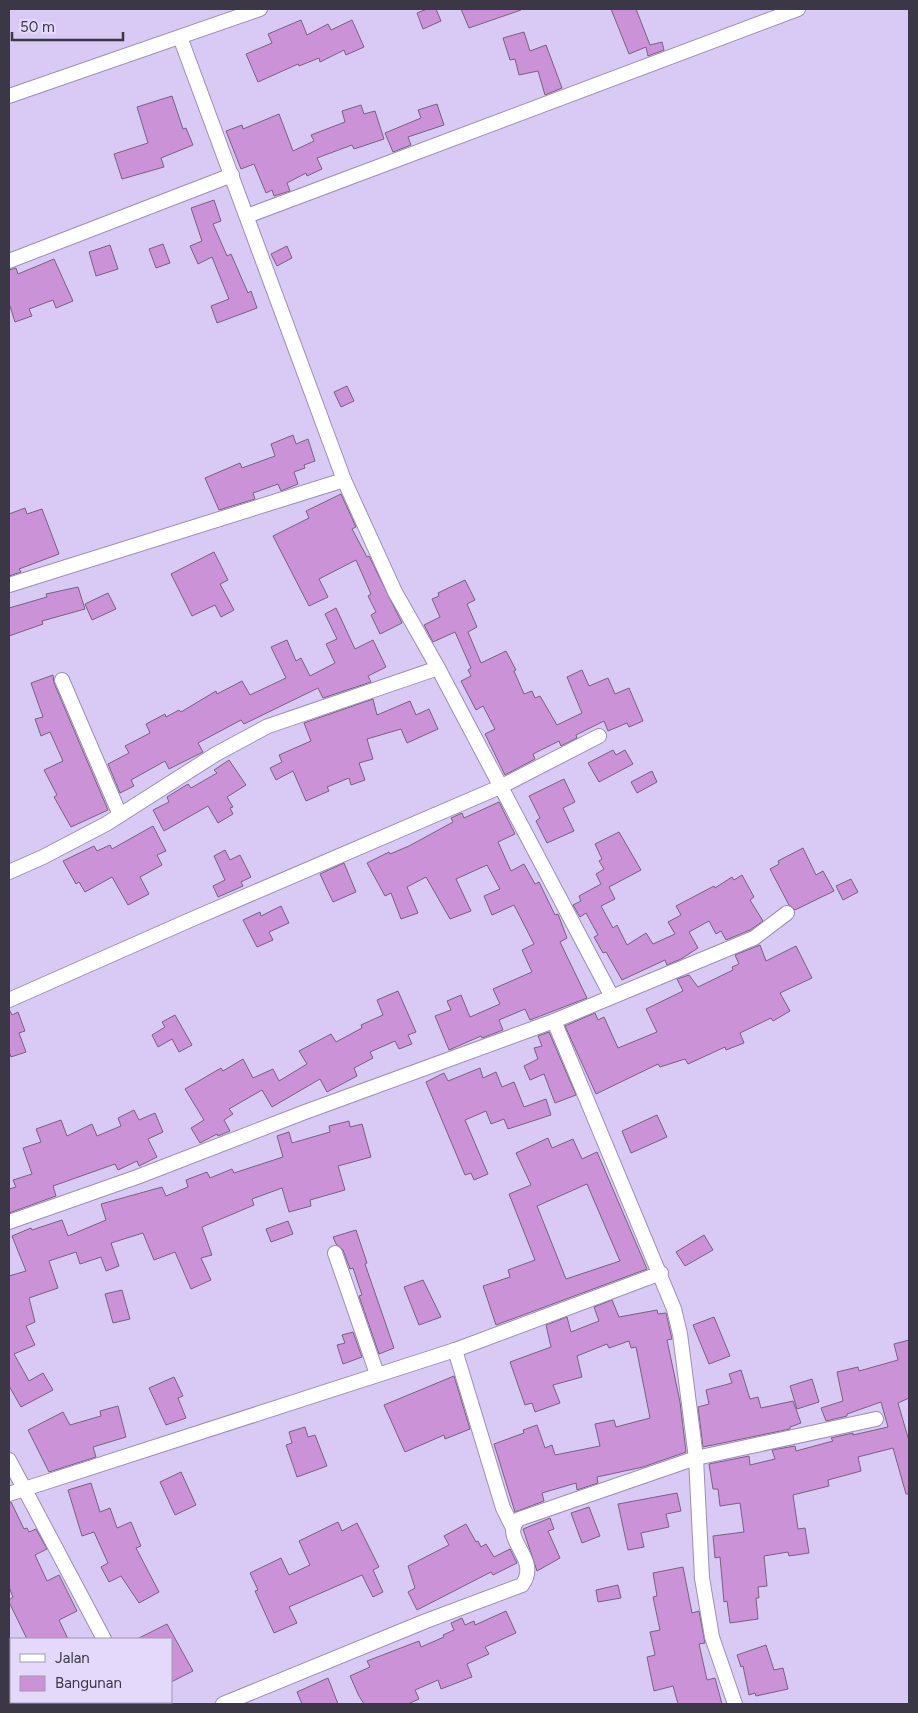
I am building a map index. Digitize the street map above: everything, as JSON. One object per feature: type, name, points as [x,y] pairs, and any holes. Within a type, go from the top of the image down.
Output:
[{"type":"street","points":[[9,96],[260,9]]},
{"type":"street","points":[[247,216],[798,9]]},
{"type":"street","points":[[180,37],[344,480],[395,592],[438,668],[612,995]]},
{"type":"street","points":[[9,261],[232,175]]},
{"type":"street","points":[[9,585],[344,480]]},
{"type":"street","points":[[9,872],[43,857],[120,815],[216,754],[268,726],[438,668]]},
{"type":"street","points":[[62,680],[120,815]]},
{"type":"street","points":[[9,1000],[500,787],[600,736]]},
{"type":"street","points":[[9,1222],[137,1177],[554,1021],[612,995],[754,938],[787,913]]},
{"type":"street","points":[[554,1021],[661,1274],[680,1334],[696,1458],[702,1578],[712,1636],[735,1704]]},
{"type":"street","points":[[335,1253],[377,1374]]},
{"type":"street","points":[[9,1494],[455,1350],[661,1274]]},
{"type":"street","points":[[455,1350],[503,1508],[513,1528]]},
{"type":"street","points":[[223,1704],[426,1621],[522,1585],[528,1578],[529,1569],[512,1534],[513,1528],[519,1519],[696,1458],[876,1419]]},
{"type":"street","points":[[9,1460],[103,1638]]},
{"type":"building","points":[[427,9],[436,9],[441,21],[423,29],[417,13]]},
{"type":"building","points":[[461,9],[521,9],[521,10],[469,28]]},
{"type":"building","points":[[611,9],[636,9],[650,45],[662,42],[664,50],[648,56],[646,47],[629,54]]},
{"type":"building","points":[[301,20],[307,35],[328,24],[331,30],[352,20],[364,47],[346,55],[344,50],[320,62],[319,58],[299,66],[298,64],[258,82],[246,54],[272,43],[268,34]]},
{"type":"building","points":[[524,32],[530,51],[546,45],[562,88],[545,95],[538,71],[519,75],[515,59],[510,60],[503,38]]},
{"type":"building","points":[[172,96],[183,129],[186,128],[193,145],[161,158],[164,167],[122,179],[114,154],[148,143],[137,107]]},
{"type":"building","points":[[437,104],[444,125],[408,137],[411,145],[393,152],[385,133],[421,118],[418,110]]},
{"type":"building","points":[[361,105],[364,114],[375,111],[384,139],[354,149],[352,145],[317,158],[322,169],[307,176],[306,173],[287,183],[290,191],[274,196],[272,190],[266,193],[254,164],[241,169],[226,131],[242,125],[243,129],[279,114],[293,151],[314,141],[311,135],[345,122],[342,111]]},
{"type":"building","points":[[214,200],[221,221],[213,224],[227,256],[231,254],[248,293],[251,291],[257,308],[217,323],[211,306],[229,299],[212,257],[198,264],[190,246],[202,241],[191,208]]},
{"type":"building","points":[[163,244],[170,263],[156,268],[149,249]]},
{"type":"building","points":[[110,245],[118,269],[96,276],[89,252]]},
{"type":"building","points":[[287,246],[292,258],[277,266],[271,254]]},
{"type":"building","points":[[54,259],[73,301],[56,308],[53,300],[29,309],[32,316],[15,322],[9,303],[9,270],[16,268],[18,274]]},
{"type":"building","points":[[347,386],[354,401],[341,407],[334,392]]},
{"type":"building","points":[[293,435],[296,444],[308,439],[315,461],[304,465],[305,468],[294,472],[298,484],[281,491],[278,484],[253,493],[255,499],[219,510],[205,478],[240,463],[242,468],[275,456],[271,444]]},
{"type":"building","points":[[341,494],[356,527],[352,529],[367,557],[369,556],[402,623],[380,634],[371,615],[376,612],[368,596],[371,594],[356,560],[319,579],[328,597],[309,606],[273,536],[309,518],[306,511]]},
{"type":"building","points":[[25,508],[27,514],[42,509],[59,554],[19,569],[21,572],[9,576],[9,514]]},
{"type":"building","points":[[214,552],[228,580],[220,584],[234,610],[221,617],[215,605],[192,616],[171,574]]},
{"type":"building","points":[[465,580],[475,600],[467,604],[477,627],[468,632],[481,663],[506,651],[516,670],[514,671],[524,694],[532,691],[535,698],[540,696],[557,725],[582,713],[567,677],[582,670],[589,686],[608,678],[615,694],[629,688],[643,721],[629,727],[627,723],[608,731],[604,721],[576,735],[577,738],[561,746],[559,741],[533,754],[535,759],[505,775],[485,734],[495,729],[483,706],[476,710],[461,681],[471,676],[468,670],[471,668],[455,632],[433,642],[424,625],[440,617],[432,599],[439,596],[438,593]]},
{"type":"building","points":[[78,587],[85,609],[42,621],[43,624],[9,636],[9,608],[47,597],[46,594]]},
{"type":"building","points":[[108,593],[116,609],[92,620],[85,604]]},
{"type":"building","points":[[336,608],[355,649],[373,640],[386,667],[368,676],[371,682],[323,698],[318,688],[244,724],[241,720],[198,743],[203,752],[169,769],[165,761],[131,780],[134,786],[120,793],[108,764],[129,753],[125,746],[150,733],[146,724],[165,714],[166,717],[179,710],[181,712],[216,691],[217,694],[242,681],[250,695],[286,678],[271,647],[287,640],[296,661],[301,658],[310,676],[335,663],[326,644],[337,639],[325,614]]},
{"type":"building","points":[[53,675],[54,683],[108,810],[71,827],[54,797],[57,795],[44,770],[63,761],[50,732],[41,736],[35,719],[43,717],[31,683]]},
{"type":"building","points":[[373,699],[377,715],[410,701],[416,715],[429,709],[438,729],[407,743],[401,729],[367,739],[373,759],[359,763],[365,780],[351,785],[349,778],[327,787],[329,791],[306,801],[293,771],[276,780],[270,768],[282,762],[279,755],[311,741],[304,723]]},
{"type":"building","points":[[613,750],[616,755],[625,750],[633,764],[599,782],[588,763]]},
{"type":"building","points":[[229,760],[246,785],[227,797],[233,807],[230,808],[233,814],[218,823],[208,806],[164,831],[153,810],[169,802],[167,797],[188,784],[191,788],[217,773],[214,770]]},
{"type":"building","points":[[652,771],[657,782],[637,793],[631,782]]},
{"type":"building","points":[[564,779],[575,802],[563,808],[574,831],[547,843],[536,821],[540,818],[529,796]]},
{"type":"building","points":[[499,802],[515,834],[498,842],[511,871],[524,864],[535,884],[539,882],[555,915],[558,914],[567,938],[560,942],[587,998],[530,1020],[525,1009],[499,1020],[503,1030],[482,1038],[481,1036],[449,1050],[435,1016],[451,1010],[447,1001],[461,995],[470,1017],[500,1004],[493,989],[532,972],[522,950],[534,944],[514,905],[492,915],[484,896],[500,889],[487,865],[456,879],[471,911],[450,919],[426,877],[407,887],[418,913],[401,919],[391,893],[385,896],[367,863],[389,852],[390,854],[409,846],[453,822],[451,818],[462,813],[464,818]]},
{"type":"building","points":[[153,826],[166,851],[157,855],[162,865],[140,877],[149,894],[128,905],[112,877],[85,892],[79,882],[76,884],[63,861],[94,846],[97,851],[110,845],[112,849]]},
{"type":"building","points":[[619,832],[641,870],[609,887],[615,899],[601,906],[613,928],[617,925],[627,945],[646,933],[653,944],[675,934],[668,922],[681,915],[676,906],[714,886],[715,888],[732,877],[734,880],[742,875],[754,897],[750,900],[763,921],[750,930],[726,940],[721,931],[716,934],[709,921],[689,932],[698,948],[667,965],[665,960],[622,980],[606,952],[603,953],[594,937],[598,935],[586,913],[580,917],[573,905],[581,901],[579,896],[601,884],[596,874],[604,869],[599,861],[602,859],[595,844]]},
{"type":"building","points":[[803,848],[816,875],[823,871],[834,891],[795,910],[789,905],[770,869],[779,864],[778,861]]},
{"type":"building","points":[[225,850],[230,860],[240,855],[251,877],[241,882],[243,886],[218,897],[213,886],[225,880],[214,856]]},
{"type":"building","points":[[344,863],[356,892],[333,902],[320,874]]},
{"type":"building","points":[[851,879],[858,892],[843,900],[836,886]]},
{"type":"building","points":[[281,906],[289,923],[269,932],[273,940],[257,947],[243,920],[260,912],[261,916]]},
{"type":"building","points":[[760,945],[766,961],[796,946],[812,978],[780,993],[790,1011],[773,1021],[771,1018],[740,1033],[744,1043],[726,1050],[725,1047],[688,1064],[685,1059],[660,1067],[658,1064],[596,1094],[565,1026],[595,1013],[598,1020],[604,1017],[618,1048],[657,1032],[646,1009],[683,991],[677,979],[689,975],[698,987],[733,970],[732,967],[739,964],[735,955]]},
{"type":"building","points":[[398,991],[416,1032],[408,1035],[412,1044],[399,1049],[395,1041],[370,1052],[373,1058],[354,1068],[357,1076],[327,1092],[320,1079],[272,1107],[262,1090],[229,1109],[233,1114],[224,1120],[230,1131],[218,1136],[217,1134],[200,1143],[191,1128],[204,1120],[185,1089],[221,1068],[223,1071],[243,1059],[253,1078],[273,1069],[279,1081],[307,1064],[299,1051],[331,1034],[336,1042],[362,1028],[361,1025],[383,1015],[377,1000]]},
{"type":"building","points":[[9,1009],[12,1015],[18,1012],[25,1031],[19,1033],[26,1052],[11,1057],[9,1051]]},
{"type":"building","points":[[175,1015],[192,1045],[179,1052],[172,1039],[158,1047],[152,1035],[165,1027],[162,1022]]},
{"type":"building","points":[[549,1032],[576,1095],[555,1103],[544,1074],[530,1080],[524,1066],[538,1059],[534,1048],[542,1046],[538,1036]]},
{"type":"building","points":[[480,1068],[483,1078],[496,1072],[502,1087],[514,1082],[524,1107],[546,1099],[551,1115],[508,1129],[504,1119],[491,1124],[486,1111],[465,1120],[488,1174],[474,1180],[471,1173],[465,1175],[426,1082],[444,1073],[448,1081]]},
{"type":"building","points":[[134,1110],[139,1120],[155,1113],[163,1132],[148,1139],[157,1157],[139,1166],[137,1161],[118,1170],[115,1164],[53,1186],[56,1196],[9,1213],[9,1189],[16,1187],[13,1180],[32,1174],[23,1148],[41,1142],[36,1129],[61,1120],[67,1136],[92,1124],[97,1136],[121,1126],[118,1118]]},
{"type":"building","points":[[657,1115],[667,1137],[631,1153],[622,1131]]},
{"type":"building","points":[[349,1121],[350,1127],[362,1124],[371,1157],[338,1166],[345,1190],[310,1200],[311,1206],[289,1212],[282,1188],[252,1199],[254,1205],[202,1227],[212,1255],[201,1258],[211,1280],[191,1289],[175,1252],[154,1260],[143,1233],[111,1243],[119,1266],[106,1271],[101,1257],[80,1264],[76,1252],[49,1261],[58,1288],[29,1298],[35,1322],[26,1326],[35,1345],[14,1354],[29,1381],[43,1373],[53,1390],[21,1407],[9,1386],[9,1276],[26,1271],[12,1236],[31,1228],[32,1230],[62,1220],[68,1236],[106,1220],[101,1204],[162,1187],[166,1196],[188,1187],[186,1180],[207,1172],[210,1178],[232,1169],[234,1173],[283,1157],[277,1136],[289,1132],[292,1143],[330,1132],[329,1126]]},
{"type":"building","points":[[548,1138],[552,1148],[573,1139],[582,1159],[597,1152],[647,1269],[496,1325],[483,1286],[510,1277],[508,1270],[535,1260],[509,1194],[531,1185],[516,1153]],"holes":[[[587,1184],[620,1261],[566,1279],[537,1206]]]},
{"type":"building","points":[[288,1221],[293,1234],[271,1242],[266,1229]]},
{"type":"building","points":[[356,1230],[367,1263],[365,1264],[394,1348],[379,1354],[359,1296],[362,1295],[353,1268],[350,1269],[343,1250],[336,1244],[333,1237]]},
{"type":"building","points":[[704,1235],[713,1250],[685,1266],[676,1252]]},
{"type":"building","points":[[423,1280],[441,1317],[419,1325],[404,1287]]},
{"type":"building","points":[[122,1290],[130,1319],[113,1323],[105,1294]]},
{"type":"building","points":[[612,1300],[619,1317],[657,1310],[658,1314],[666,1313],[672,1339],[667,1340],[680,1402],[686,1452],[643,1467],[597,1477],[598,1483],[577,1490],[576,1483],[542,1493],[544,1501],[515,1512],[494,1444],[524,1433],[523,1430],[537,1425],[545,1448],[552,1445],[555,1455],[600,1446],[595,1424],[614,1420],[616,1427],[650,1418],[636,1347],[631,1348],[629,1341],[609,1348],[607,1344],[577,1356],[582,1377],[553,1385],[560,1403],[535,1412],[532,1403],[525,1405],[510,1362],[551,1347],[546,1325],[567,1317],[571,1332],[599,1321],[594,1307]]},
{"type":"building","points":[[714,1317],[730,1356],[709,1364],[693,1325]]},
{"type":"building","points":[[353,1332],[362,1357],[343,1364],[337,1345],[345,1343],[342,1335]]},
{"type":"building","points":[[909,1340],[909,1398],[898,1403],[909,1441],[909,1494],[906,1494],[893,1448],[858,1457],[861,1471],[828,1480],[829,1486],[793,1495],[798,1529],[805,1528],[809,1553],[789,1556],[788,1552],[764,1556],[767,1586],[758,1587],[759,1598],[756,1598],[758,1619],[730,1623],[727,1601],[724,1602],[720,1557],[715,1558],[713,1536],[744,1532],[740,1503],[720,1506],[718,1489],[713,1489],[709,1464],[749,1456],[750,1465],[775,1459],[772,1450],[795,1446],[796,1451],[833,1441],[831,1438],[888,1427],[881,1402],[847,1414],[847,1416],[826,1421],[821,1408],[843,1401],[837,1372],[858,1367],[859,1371],[898,1360],[894,1344]]},
{"type":"building","points":[[741,1370],[750,1399],[758,1397],[761,1408],[793,1401],[801,1423],[790,1427],[790,1429],[703,1447],[698,1407],[709,1404],[706,1390],[732,1383],[729,1374]]},
{"type":"building","points":[[454,1376],[470,1429],[445,1439],[444,1435],[405,1452],[384,1405]]},
{"type":"building","points":[[174,1377],[183,1396],[178,1398],[186,1418],[166,1425],[149,1388]]},
{"type":"building","points":[[812,1379],[819,1402],[797,1409],[790,1386]]},
{"type":"building","points":[[118,1406],[126,1437],[93,1447],[96,1457],[49,1472],[28,1430],[63,1412],[70,1425],[101,1416],[100,1411]]},
{"type":"building","points":[[305,1427],[308,1437],[315,1435],[327,1466],[297,1477],[286,1445],[292,1443],[289,1432]]},
{"type":"building","points":[[181,1472],[196,1505],[175,1515],[160,1482]]},
{"type":"building","points":[[91,1483],[100,1512],[110,1508],[117,1528],[131,1522],[141,1546],[136,1548],[159,1592],[139,1603],[121,1576],[109,1582],[101,1567],[108,1563],[94,1532],[82,1536],[68,1490]]},
{"type":"building","points":[[677,1493],[681,1511],[666,1514],[669,1527],[641,1533],[644,1547],[628,1550],[618,1504]]},
{"type":"building","points":[[11,1502],[24,1529],[27,1528],[29,1532],[36,1529],[47,1549],[35,1555],[47,1581],[59,1575],[77,1611],[59,1620],[68,1638],[27,1638],[9,1602],[13,1597],[9,1587],[9,1503]]},
{"type":"building","points":[[589,1507],[600,1536],[582,1543],[571,1513]]},
{"type":"building","points":[[550,1518],[554,1529],[548,1531],[560,1558],[537,1571],[523,1529]]},
{"type":"building","points":[[338,1522],[342,1531],[357,1523],[379,1567],[373,1570],[383,1592],[373,1597],[362,1575],[289,1607],[297,1623],[274,1633],[255,1591],[258,1590],[250,1573],[281,1558],[289,1575],[310,1565],[299,1541]]},
{"type":"building","points":[[466,1524],[476,1542],[478,1541],[481,1547],[486,1544],[494,1557],[510,1549],[517,1563],[493,1575],[491,1572],[417,1610],[408,1592],[415,1588],[408,1566],[449,1545],[444,1536]]},
{"type":"building","points":[[683,1567],[692,1613],[699,1611],[705,1643],[699,1644],[707,1680],[715,1678],[722,1704],[678,1704],[673,1686],[654,1691],[647,1657],[655,1655],[650,1632],[660,1630],[653,1597],[657,1596],[653,1573]]},
{"type":"building","points":[[618,1585],[621,1598],[598,1602],[596,1590]]},
{"type":"building","points":[[506,1611],[516,1633],[485,1647],[489,1654],[467,1664],[472,1677],[441,1689],[438,1680],[415,1690],[419,1699],[408,1704],[364,1704],[359,1696],[350,1676],[370,1667],[367,1661],[419,1641],[421,1647],[444,1637],[443,1635],[454,1630],[451,1623],[462,1618],[465,1625],[474,1621],[475,1625]]},
{"type":"building","points":[[167,1624],[193,1671],[172,1682],[172,1638],[139,1638]]},
{"type":"building","points":[[766,1645],[774,1670],[783,1668],[788,1689],[756,1696],[755,1693],[749,1695],[743,1666],[741,1667],[737,1655]]},
{"type":"building","points":[[328,1678],[338,1704],[302,1704],[297,1692]]}]
